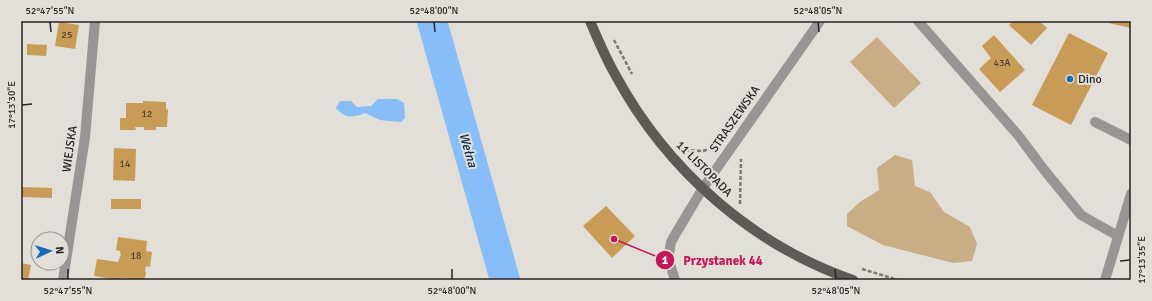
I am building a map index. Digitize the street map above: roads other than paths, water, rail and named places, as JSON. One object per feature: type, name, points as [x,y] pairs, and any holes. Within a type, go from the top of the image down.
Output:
[{"type":"main road","name":"11 LISTOPADA","points":[[590,21],[616,77],[642,118],[673,158],[703,188],[742,222],[763,236],[806,260],[853,280]]},
{"type":"street","name":"WIEJSKA","points":[[63,280],[85,137],[95,21]]},
{"type":"street","name":"STRASZEWSKA","points":[[675,280],[670,264],[669,254],[671,242],[703,188],[820,21]]},
{"type":"street","points":[[918,21],[1018,135],[1081,215],[1118,236]]},
{"type":"street","points":[[1095,122],[1131,140]]},
{"type":"street","points":[[1105,280],[1131,194]]},
{"type":"water","points":[[378,99],[397,99],[404,103],[405,118],[401,122],[380,120],[365,113],[353,117],[346,116],[336,108],[340,101],[351,101],[357,107],[371,106]]},
{"type":"waterway","name":"Wełna","points":[[432,21],[505,280]]},
{"type":"place","name":"Dino","points":[[1070,79]]},
{"type":"place","name":"Przystanek 44","points":[[614,239]]}]
